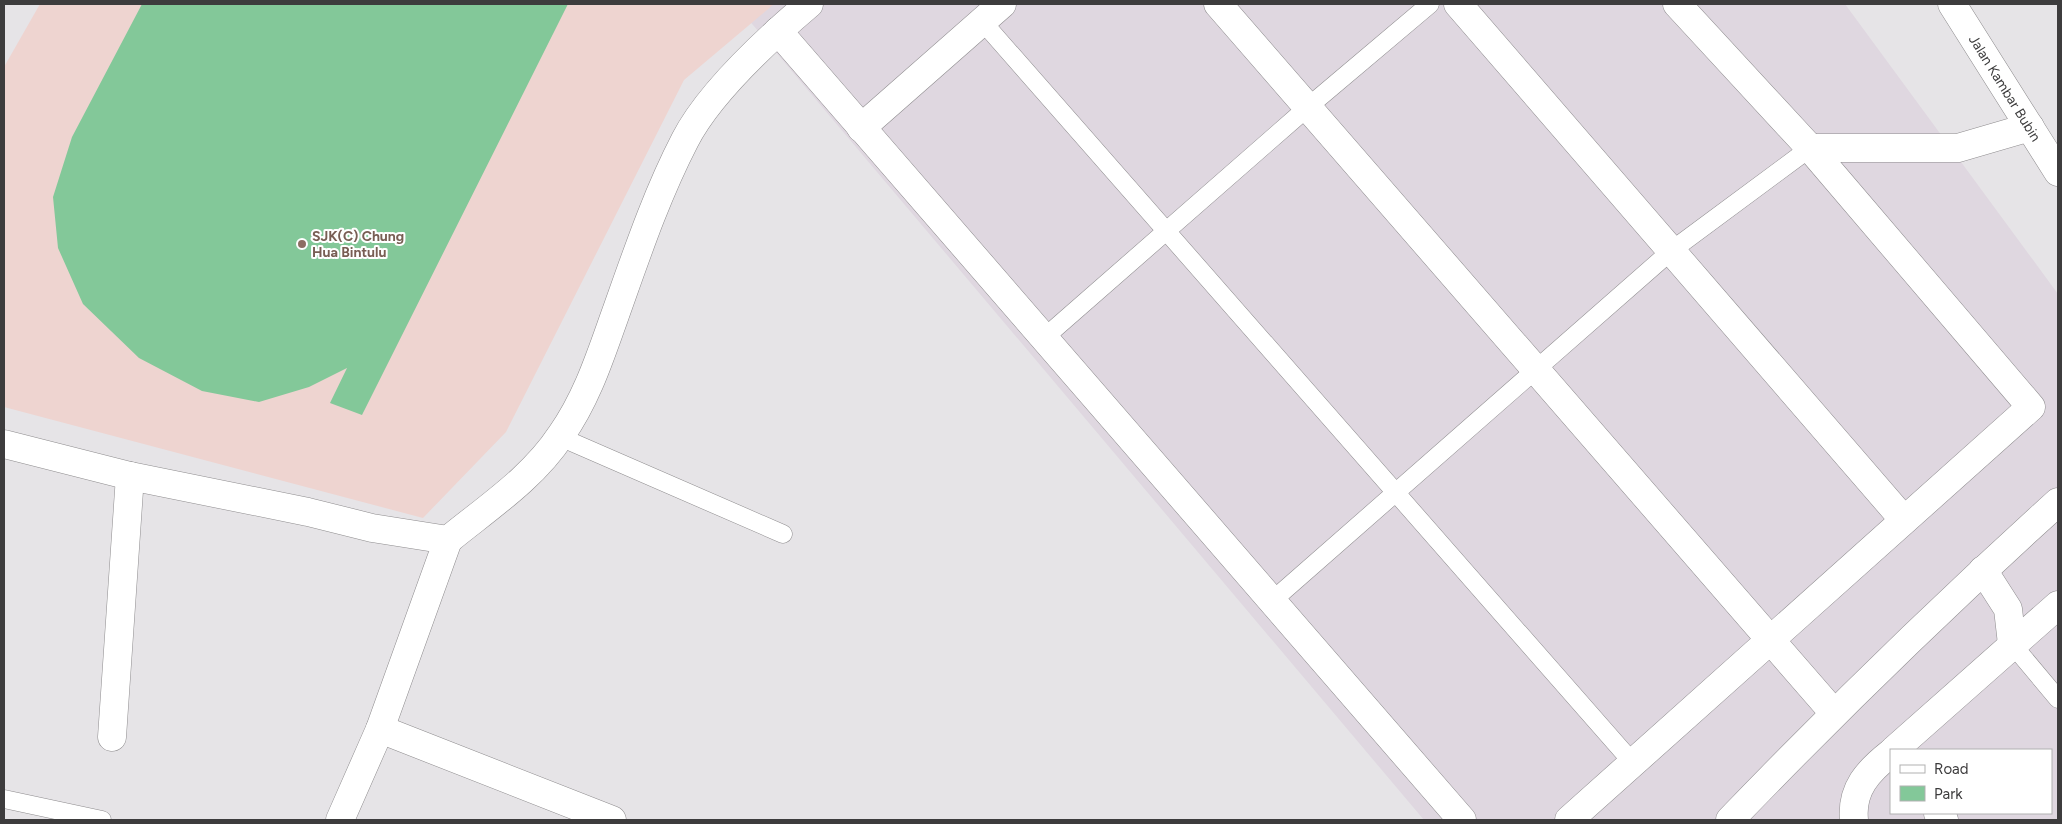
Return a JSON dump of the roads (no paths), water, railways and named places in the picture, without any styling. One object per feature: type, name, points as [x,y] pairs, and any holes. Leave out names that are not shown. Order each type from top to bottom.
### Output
[{"type":"street","points":[[340,820],[380,729],[448,540],[527,476],[560,437],[586,395],[652,214],[686,138],[719,92],[778,30],[809,4]]},
{"type":"street","points":[[1218,4],[1834,713]]},
{"type":"street","points":[[1458,4],[1904,520]]},
{"type":"street","points":[[1570,820],[2031,407],[1810,148],[1677,4]]},
{"type":"street","name":"Jalan Kambar Bubin","points":[[1952,4],[2058,172]]},
{"type":"street","points":[[861,128],[992,12]]},
{"type":"street","points":[[778,30],[1462,820]]},
{"type":"street","points":[[1810,148],[1958,148],[2030,127]]},
{"type":"street","points":[[4,444],[130,476],[308,512],[372,528],[448,540]]},
{"type":"street","points":[[112,737],[130,476]]},
{"type":"street","points":[[1730,820],[1834,713],[1983,570],[2058,502]]},
{"type":"street","points":[[1983,570],[2008,608],[2012,644]]},
{"type":"street","points":[[1896,749],[2058,604]]},
{"type":"street","points":[[380,729],[612,820]]},
{"type":"street","points":[[1854,820],[1853,810],[1862,779],[1890,755]]},
{"type":"lane","points":[[1044,338],[1308,107],[1430,4]]},
{"type":"lane","points":[[992,12],[1166,231],[1634,763]]},
{"type":"lane","points":[[1272,601],[1671,251],[1810,148]]},
{"type":"lane","points":[[560,437],[783,534]]},
{"type":"lane","points":[[2012,644],[2058,699]]},
{"type":"lane","points":[[4,799],[102,820]]},
{"type":"place","name":"SJK(C) Chung Hua Bintulu","points":[[302,244]]}]
